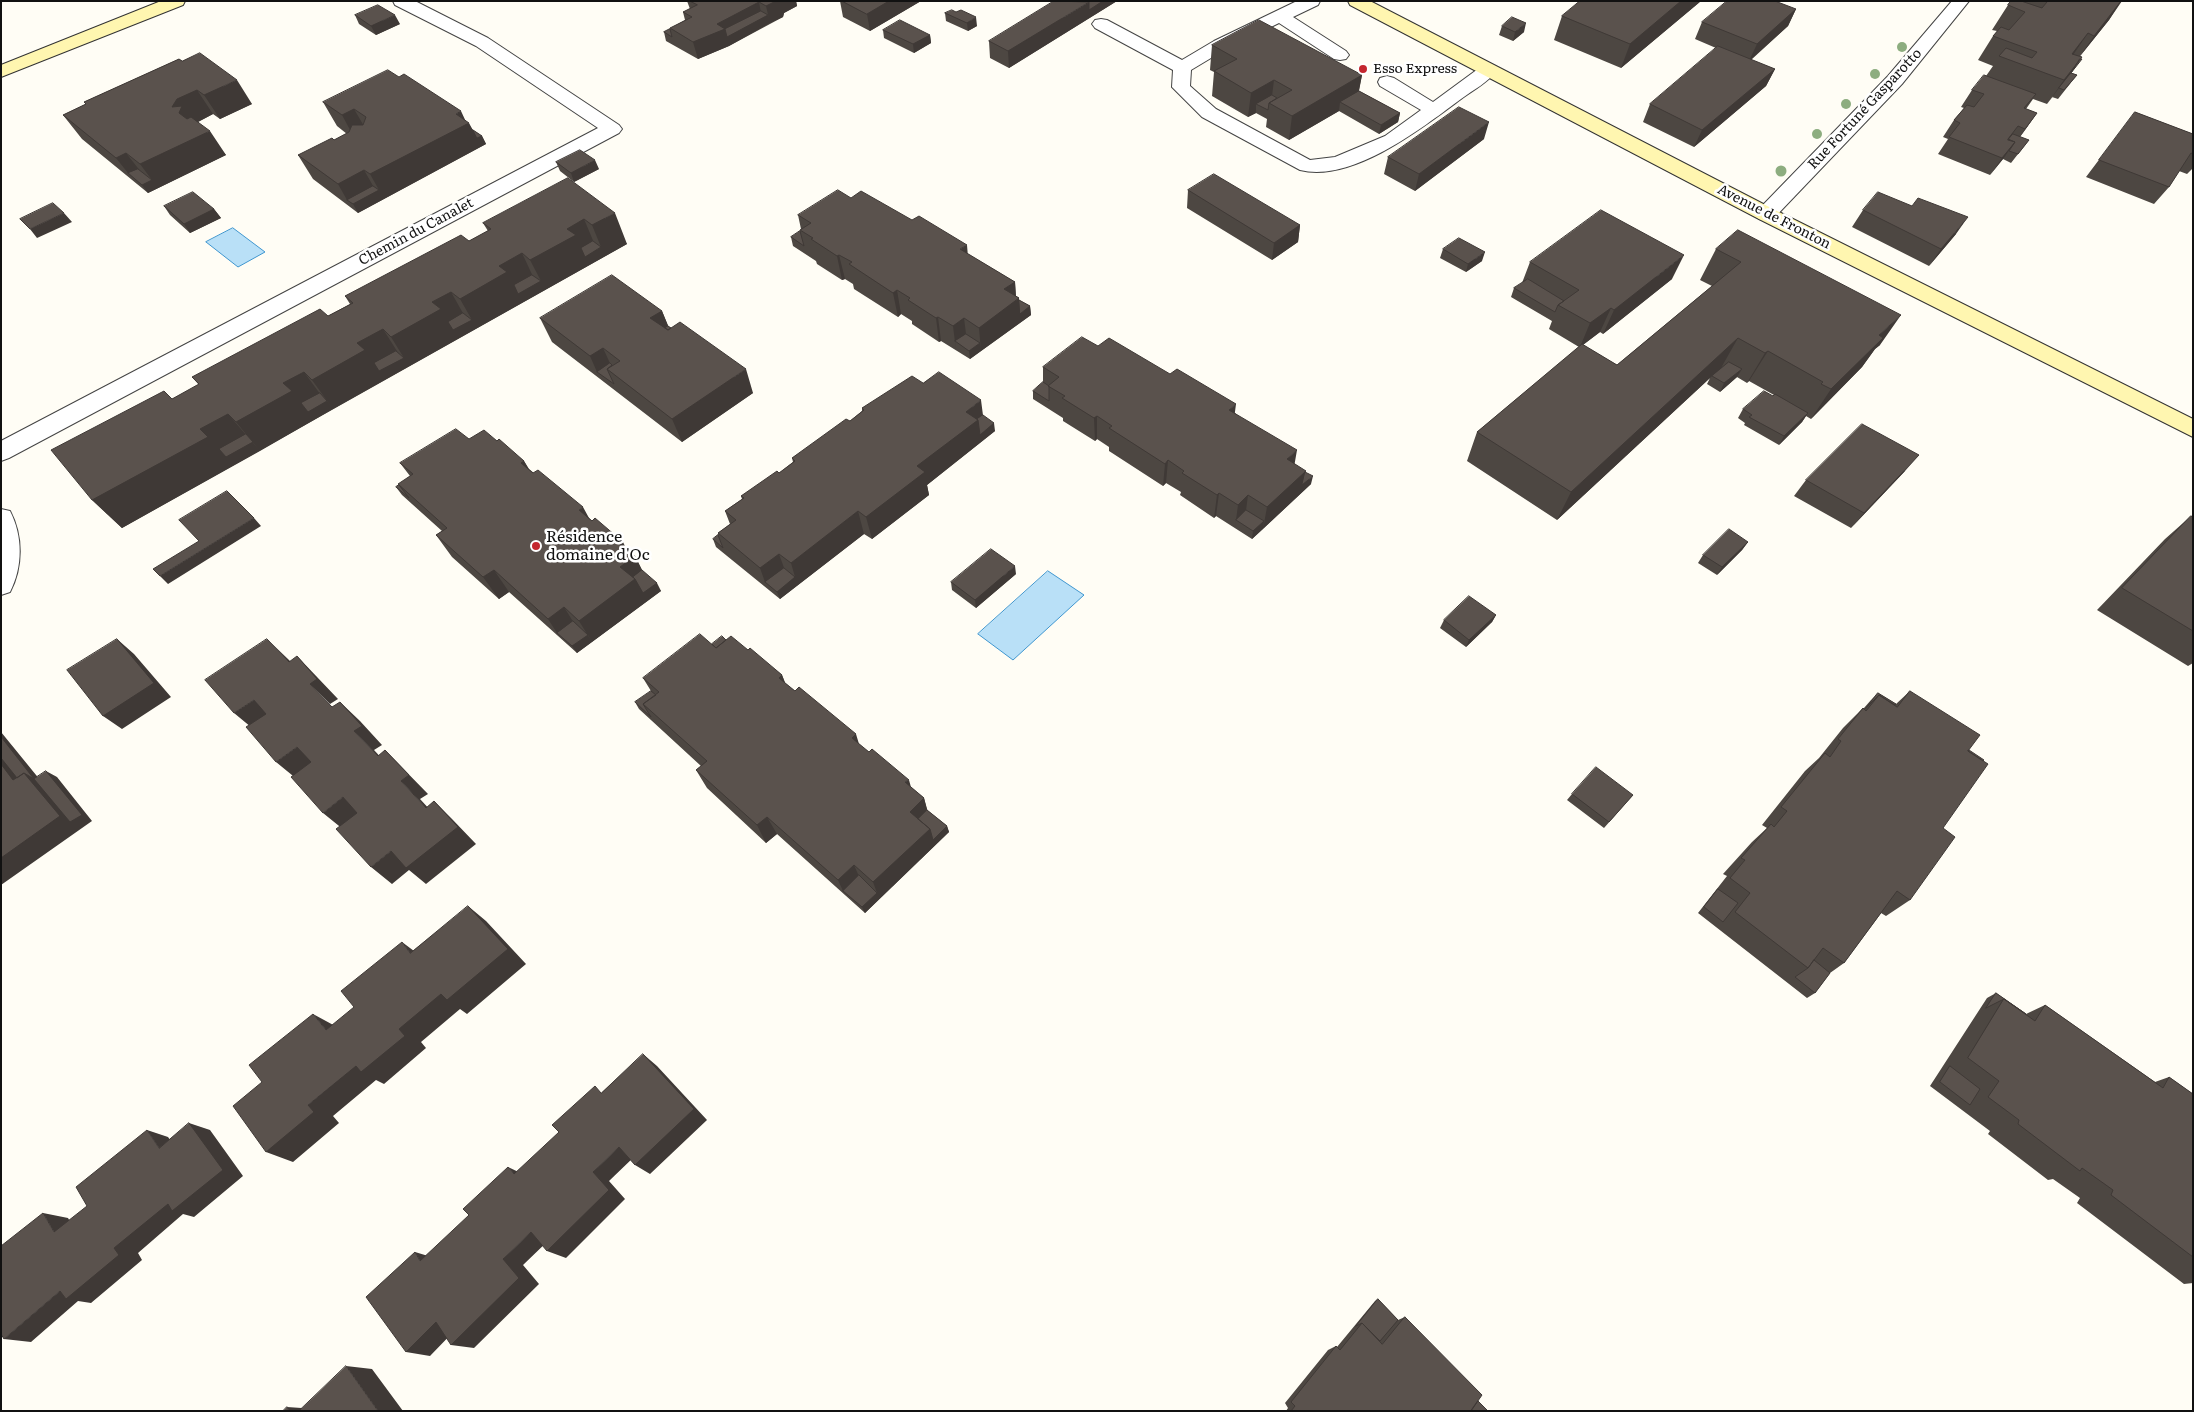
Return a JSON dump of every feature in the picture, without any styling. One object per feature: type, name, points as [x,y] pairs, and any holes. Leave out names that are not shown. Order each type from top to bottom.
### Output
[{"type":"main road","points":[[1,72],[177,1]]},
{"type":"main road","name":"Avenue de Fronton","points":[[1356,1],[1766,214],[2193,429]]},
{"type":"street","name":"Chemin du Canalet","points":[[1,452],[612,129],[482,42],[401,1]]},
{"type":"street","points":[[1182,68],[1220,45],[1312,1]]},
{"type":"street","name":"Rue Fortuné Gasparotto","points":[[1766,214],[1895,80],[1961,1]]},
{"type":"street","points":[[1280,16],[1340,55]]},
{"type":"street","points":[[1102,24],[1182,68]]},
{"type":"street","points":[[1182,68],[1181,87],[1209,113],[1308,166],[1339,163],[1383,144],[1434,110],[1488,70]]},
{"type":"street","points":[[1387,82],[1434,110]]},
{"type":"street","points":[[1,518],[9,553],[1,585]]},
{"type":"water","points":[[233,228],[265,252],[238,267],[206,242]]},
{"type":"water","points":[[1048,571],[1084,595],[1013,660],[978,634]]},
{"type":"building","points":[[690,1],[776,1],[766,6],[759,2],[717,24],[725,29],[693,42],[670,28],[692,17],[683,12],[697,5]]},
{"type":"building","points":[[842,1],[889,1],[867,14]]},
{"type":"building","points":[[1054,1],[1089,2],[1008,51],[989,41]]},
{"type":"building","points":[[1088,1],[1103,1],[1089,10]]},
{"type":"building","points":[[1580,1],[1681,1],[1630,44],[1562,16]]},
{"type":"building","points":[[1727,1],[1775,1],[1796,9],[1757,44],[1702,22]]},
{"type":"building","points":[[2011,1],[2021,1],[2042,8],[2047,2],[2043,1],[2121,1],[2094,36],[2088,33],[2072,54],[2082,57],[2064,80],[1999,56],[2006,48],[2032,58],[2037,52],[1993,36],[2001,27],[2009,30],[2025,12],[2008,5]]},
{"type":"building","points":[[378,5],[395,15],[371,26],[355,15]]},
{"type":"building","points":[[952,10],[956,12],[961,10],[976,17],[967,23],[945,13]]},
{"type":"building","points":[[761,11],[768,15],[727,37],[725,29]]},
{"type":"building","points":[[1512,17],[1526,23],[1515,32],[1502,26]]},
{"type":"building","points":[[900,20],[930,35],[913,44],[883,30]]},
{"type":"building","points":[[1259,20],[1362,75],[1292,116],[1269,103],[1292,90],[1274,80],[1251,93],[1214,71],[1237,59],[1212,45]]},
{"type":"building","points":[[670,29],[672,37],[664,32]]},
{"type":"building","points":[[1718,46],[1775,69],[1702,130],[1650,104]]},
{"type":"building","points":[[200,53],[237,80],[204,95],[197,90],[177,99],[172,107],[182,106],[179,113],[187,119],[191,117],[210,131],[140,164],[126,153],[116,158],[63,115],[86,104],[84,102],[179,59],[182,61]]},
{"type":"building","points":[[388,70],[399,77],[404,74],[461,111],[456,114],[469,123],[370,174],[364,170],[338,184],[298,155],[332,138],[334,140],[349,132],[352,125],[363,125],[366,117],[354,109],[342,115],[323,102]]},
{"type":"building","points":[[2071,73],[2077,75],[2064,90],[2059,88]]},
{"type":"building","points":[[1984,75],[2036,94],[2024,108],[2037,113],[2025,129],[2018,126],[2008,139],[2015,142],[2002,158],[1949,137],[1960,123],[1954,120],[1967,105],[1974,107],[1984,94],[1972,90]]},
{"type":"building","points":[[1359,91],[1400,113],[1381,125],[1340,102]]},
{"type":"building","points":[[1272,95],[1277,98],[1269,103],[1268,110],[1256,104]]},
{"type":"building","points":[[1459,107],[1489,122],[1419,174],[1388,157]]},
{"type":"building","points":[[2135,112],[2193,134],[2193,154],[2191,153],[2169,187],[2099,160]]},
{"type":"building","points":[[473,130],[482,136],[477,138]]},
{"type":"building","points":[[2013,134],[2029,140],[2018,154],[2009,151],[2015,142],[2008,140]]},
{"type":"building","points":[[580,150],[595,160],[571,173],[556,162]]},
{"type":"building","points":[[138,169],[152,180],[142,185],[128,173]]},
{"type":"building","points":[[1214,174],[1300,225],[1274,243],[1188,190]]},
{"type":"building","points":[[568,178],[615,213],[592,225],[584,219],[567,229],[576,235],[530,260],[522,253],[499,266],[507,272],[460,299],[451,292],[432,302],[441,309],[391,337],[383,329],[357,343],[365,350],[312,380],[304,372],[283,383],[292,391],[236,422],[228,414],[200,429],[208,437],[92,500],[51,450],[164,391],[172,399],[199,384],[192,377],[320,309],[328,316],[353,303],[345,296],[461,235],[469,241],[491,229],[483,223]]},
{"type":"building","points":[[373,186],[379,190],[353,204],[347,200]]},
{"type":"building","points":[[838,190],[851,198],[861,191],[912,220],[919,216],[967,245],[960,249],[1015,282],[1004,289],[1019,298],[979,328],[964,318],[953,326],[938,317],[936,318],[908,300],[910,298],[897,290],[893,293],[849,264],[852,262],[839,255],[837,256],[800,230],[811,223],[798,215]]},
{"type":"building","points":[[193,192],[214,209],[184,224],[164,206]]},
{"type":"building","points":[[1878,192],[1912,206],[1918,198],[1968,217],[1941,249],[1863,210]]},
{"type":"building","points":[[53,203],[64,213],[30,229],[20,219]]},
{"type":"building","points":[[1601,210],[1684,255],[1614,310],[1611,308],[1590,323],[1558,305],[1579,290],[1530,262]]},
{"type":"building","points":[[1738,230],[1901,315],[1879,335],[1883,338],[1831,389],[1821,384],[1823,382],[1768,351],[1765,353],[1738,338],[1571,492],[1477,432],[1582,344],[1617,365],[1741,262],[1716,249]]},
{"type":"building","points":[[800,231],[804,246],[791,237]]},
{"type":"building","points":[[1459,238],[1485,252],[1468,264],[1443,249]]},
{"type":"building","points":[[593,241],[601,247],[585,257],[581,248]]},
{"type":"building","points":[[532,275],[541,281],[518,294],[514,285]]},
{"type":"building","points":[[612,275],[662,311],[650,318],[668,330],[680,322],[746,369],[672,419],[607,369],[620,361],[603,348],[590,356],[540,318]]},
{"type":"building","points":[[1528,279],[1564,301],[1558,305],[1555,312],[1514,288]]},
{"type":"building","points":[[1019,300],[1030,306],[1020,314]]},
{"type":"building","points":[[463,313],[472,320],[453,330],[448,322]]},
{"type":"building","points":[[966,334],[980,343],[969,351],[955,341]]},
{"type":"building","points":[[1082,337],[1098,346],[1109,338],[1170,374],[1177,369],[1236,404],[1229,410],[1297,450],[1287,459],[1306,471],[1267,507],[1248,495],[1238,505],[1219,493],[1217,495],[1182,473],[1184,471],[1168,460],[1165,464],[1109,428],[1112,426],[1097,416],[1094,418],[1062,398],[1065,396],[1048,386],[1059,377],[1043,367]]},
{"type":"building","points":[[396,351],[404,358],[379,371],[374,363]]},
{"type":"building","points":[[1729,362],[1742,369],[1724,383],[1712,376]]},
{"type":"building","points":[[610,363],[612,365],[607,369],[614,384],[597,372]]},
{"type":"building","points":[[939,372],[981,400],[966,412],[978,420],[917,466],[925,472],[866,517],[858,511],[791,563],[779,554],[760,568],[718,533],[736,520],[725,511],[744,498],[741,496],[795,461],[792,458],[846,419],[850,421],[864,410],[862,408],[912,376],[923,383]]},
{"type":"building","points":[[1043,382],[1049,386],[1049,401],[1033,391]]},
{"type":"building","points":[[1764,391],[1773,396],[1775,394],[1808,413],[1784,436],[1749,417],[1752,415],[1743,409]]},
{"type":"building","points":[[320,393],[327,401],[308,412],[301,403]]},
{"type":"building","points":[[983,415],[994,423],[980,435],[977,419]]},
{"type":"building","points":[[1862,424],[1919,455],[1864,513],[1806,480]]},
{"type":"building","name":"Résidence domaine d'Oc","points":[[456,429],[469,439],[484,430],[497,441],[499,439],[524,461],[521,463],[533,473],[538,470],[583,507],[579,510],[592,521],[595,518],[623,542],[620,544],[635,556],[620,567],[635,579],[579,621],[564,607],[548,619],[494,570],[483,577],[436,535],[447,528],[398,484],[413,474],[400,463]]},
{"type":"building","points":[[246,434],[253,442],[226,457],[219,449]]},
{"type":"building","points":[[1305,472],[1313,476],[1302,485]]},
{"type":"building","points":[[399,485],[409,498],[396,487]]},
{"type":"building","points":[[227,491],[254,518],[160,576],[153,569],[199,541],[179,520]]},
{"type":"building","points":[[1246,510],[1264,521],[1253,531],[1236,520]]},
{"type":"building","points":[[2191,516],[2193,517],[2193,631],[2122,588]]},
{"type":"building","points":[[1729,529],[1748,542],[1722,567],[1703,555]]},
{"type":"building","points":[[718,535],[723,548],[713,539]]},
{"type":"building","points":[[991,549],[1015,566],[975,600],[951,582]]},
{"type":"building","points":[[784,568],[795,577],[777,592],[765,582]]},
{"type":"building","points":[[642,570],[657,583],[643,593],[633,577]]},
{"type":"building","points":[[1469,596],[1496,615],[1469,640],[1444,620]]},
{"type":"building","points":[[573,621],[588,635],[572,646],[557,633]]},
{"type":"building","points":[[700,634],[716,648],[731,636],[748,650],[750,648],[782,675],[779,678],[795,691],[799,687],[856,734],[852,738],[869,752],[872,749],[909,780],[905,782],[924,798],[910,812],[930,829],[873,882],[854,865],[838,880],[767,817],[757,825],[696,770],[707,761],[643,704],[659,692],[643,678]]},
{"type":"building","points":[[722,636],[726,640],[716,648],[712,644]]},
{"type":"building","points":[[117,639],[154,683],[103,716],[67,670]]},
{"type":"building","points":[[267,639],[289,662],[297,656],[317,679],[310,684],[332,707],[340,702],[362,726],[354,731],[378,756],[385,750],[409,775],[401,781],[426,808],[434,801],[458,827],[406,868],[391,851],[371,867],[336,829],[357,813],[343,797],[323,813],[291,777],[311,762],[297,747],[276,762],[246,727],[266,714],[254,700],[234,713],[205,680]]},
{"type":"building","points":[[651,691],[656,695],[643,704],[651,717],[635,702]]},
{"type":"building","points":[[1910,691],[1980,735],[1968,751],[1988,764],[1943,828],[1955,837],[1910,900],[1897,891],[1844,963],[1823,948],[1808,968],[1735,912],[1750,893],[1730,878],[1745,860],[1741,858],[1771,824],[1774,827],[1787,811],[1781,807],[1825,753],[1830,757],[1841,741],[1838,739],[1863,708],[1866,711],[1879,695],[1897,707]]},
{"type":"building","points":[[1878,693],[1896,704],[1879,695],[1866,708]]},
{"type":"building","points":[[1,738],[34,779],[24,773],[17,778],[1,758]]},
{"type":"building","points":[[1969,750],[1984,760],[1968,751]]},
{"type":"building","points":[[1,764],[13,780],[24,773],[60,816],[1,858]]},
{"type":"building","points":[[1596,767],[1633,795],[1609,822],[1572,794]]},
{"type":"building","points":[[46,771],[82,815],[70,822],[34,779]]},
{"type":"building","points":[[927,810],[947,826],[933,840],[930,829],[918,819]]},
{"type":"building","points":[[859,875],[877,893],[862,907],[843,891]]},
{"type":"building","points":[[1718,889],[1738,903],[1723,922],[1704,907]]},
{"type":"building","points":[[468,906],[508,949],[447,1000],[441,994],[399,1029],[405,1036],[361,1072],[356,1066],[308,1105],[314,1112],[266,1152],[233,1106],[262,1082],[249,1065],[313,1014],[326,1030],[354,1007],[341,991],[402,942],[410,953]]},
{"type":"building","points":[[1814,960],[1830,973],[1815,993],[1795,977],[1808,968]]},
{"type":"building","points":[[1996,993],[2026,1014],[2004,999],[1986,1008]]},
{"type":"building","points":[[2004,999],[2035,1021],[2045,1005],[2163,1088],[2169,1077],[2193,1094],[2193,1257],[2111,1195],[2113,1190],[2082,1168],[2080,1171],[2018,1124],[2019,1120],[1988,1097],[1999,1081],[1968,1058]]},
{"type":"building","points":[[643,1054],[694,1109],[635,1165],[619,1147],[593,1172],[609,1190],[547,1251],[531,1232],[503,1259],[519,1278],[451,1345],[436,1322],[406,1352],[366,1297],[415,1252],[420,1261],[469,1215],[463,1209],[508,1167],[514,1174],[559,1132],[552,1125],[595,1086],[601,1093]]},
{"type":"building","points":[[1950,1066],[1980,1089],[1970,1105],[1940,1082]]},
{"type":"building","points":[[189,1123],[223,1170],[172,1211],[168,1204],[114,1248],[119,1255],[66,1299],[60,1291],[4,1339],[1,1334],[1,1246],[43,1213],[54,1232],[87,1206],[76,1187],[147,1130],[159,1148]]},
{"type":"building","points":[[1378,1299],[1398,1320],[1380,1341],[1362,1323],[1356,1326]]},
{"type":"building","points":[[1405,1317],[1482,1395],[1471,1411],[1291,1411],[1295,1406],[1291,1402],[1336,1346],[1340,1350],[1362,1323],[1382,1344]]},
{"type":"building","points":[[346,1366],[378,1411],[299,1411]]},
{"type":"building","points":[[1478,1401],[1488,1411],[1471,1411]]},
{"type":"place","name":"Esso Express","points":[[1363,69]]},
{"type":"place","name":"Résidence domaine d'Oc","points":[[536,546]]}]
